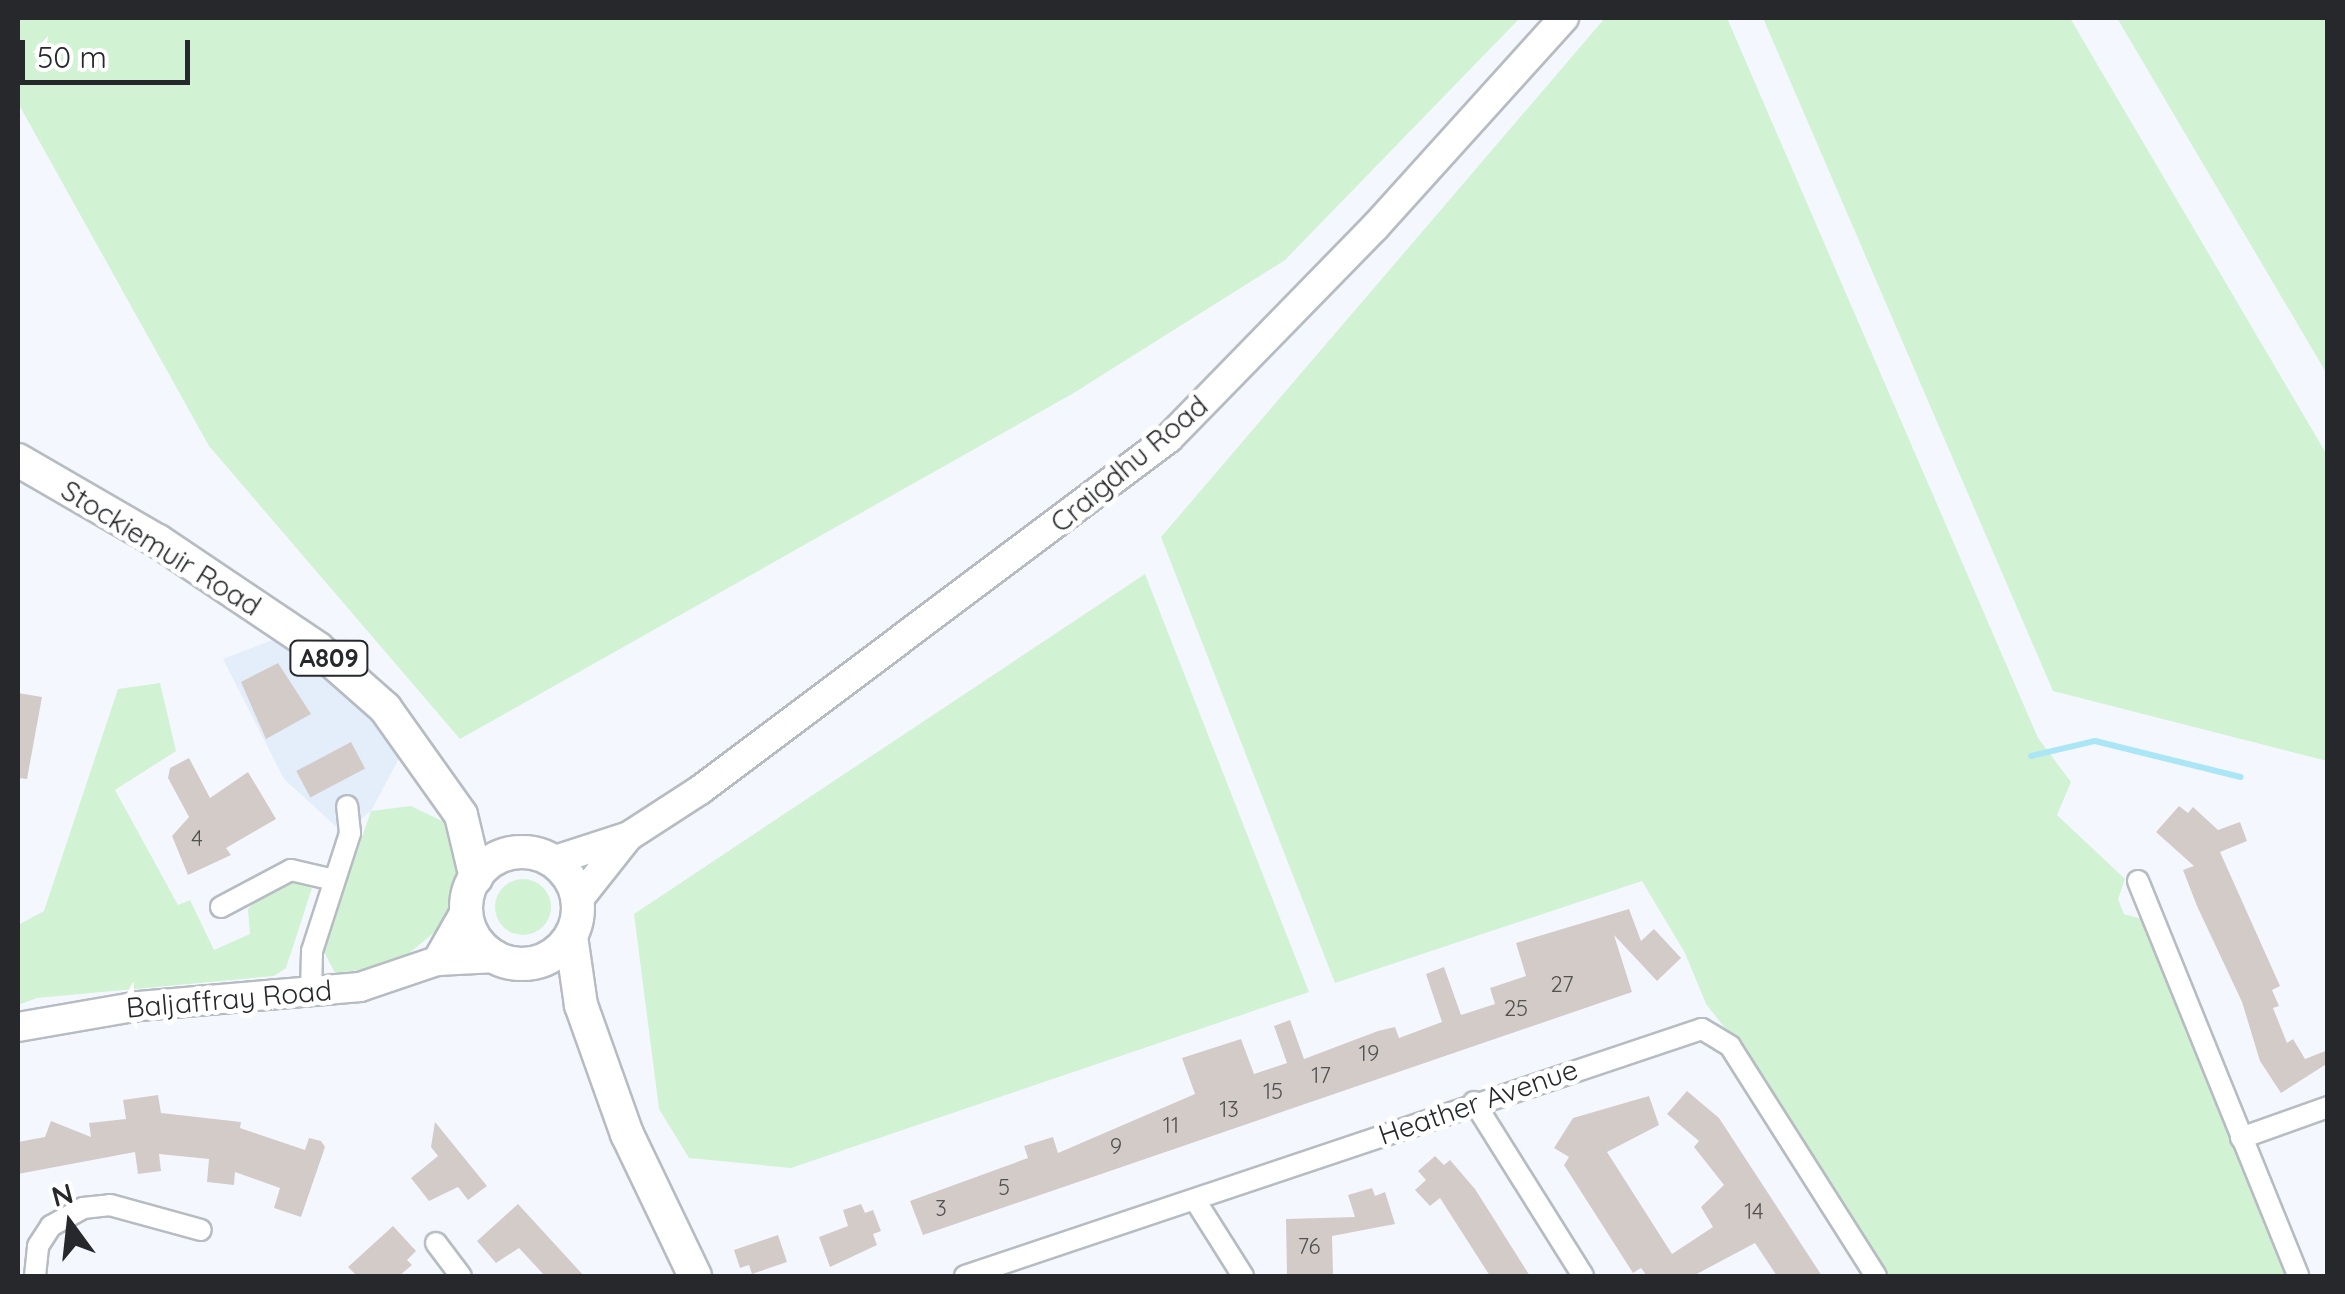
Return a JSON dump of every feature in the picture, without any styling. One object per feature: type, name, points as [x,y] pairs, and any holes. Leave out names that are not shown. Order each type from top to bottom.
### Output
[{"type":"main road","name":"Craigdhu Road","points":[[552,861],[628,836],[778,732],[1169,438],[1376,227],[1564,18]]},
{"type":"main road","name":"Stockiemuir Road","points":[[18,460],[158,541],[316,648],[386,708],[461,815],[514,853]]},
{"type":"main road","name":"Stockiemuir Road","points":[[461,815],[476,878]]},
{"type":"main road","name":"Craigdhu Road","points":[[578,900],[628,836]]},
{"type":"main road","points":[[437,961],[466,910],[476,878],[514,853],[552,861],[578,900],[571,936],[581,1004],[627,1134],[696,1276]]},
{"type":"main road","points":[[466,910],[475,938],[581,1004]]},
{"type":"main road","points":[[511,961],[544,960],[571,936]]},
{"type":"main road","name":"Baljaffray Road","points":[[18,1027],[139,1006],[387,982],[437,961],[511,961]]},
{"type":"street","points":[[311,992],[312,950],[350,833],[347,806]]},
{"type":"street","points":[[221,906],[291,870],[334,880]]},
{"type":"street","points":[[2138,881],[2298,1276]]},
{"type":"street","name":"Heather Avenue","points":[[965,1276],[1686,1032],[1717,1033],[1876,1276]]},
{"type":"street","points":[[1474,1102],[1584,1276]]},
{"type":"street","points":[[2241,1138],[2328,1106]]},
{"type":"street","points":[[1195,1200],[1244,1276]]},
{"type":"street","points":[[36,1276],[38,1246],[51,1226],[84,1208],[110,1205],[201,1230]]},
{"type":"street","points":[[436,1243],[462,1276]]},
{"type":"shaded area","points":[[275,639],[346,686],[403,751],[371,811],[343,833],[284,779],[223,659]]},
{"type":"green space","points":[[18,18],[1520,18],[1285,260],[1072,394],[460,739],[209,446],[18,103]]},
{"type":"green space","points":[[1605,18],[1727,18],[2038,738],[2071,782],[2057,815],[2125,879],[2118,899],[2124,914],[2142,919],[2287,1276],[1887,1276],[1751,1061],[1706,1004],[1685,953],[1642,881],[1335,983],[1161,537]]},
{"type":"green space","points":[[1763,18],[2070,18],[2327,455],[2327,761],[2053,691]]},
{"type":"green space","points":[[2117,18],[2327,18],[2327,374]]},
{"type":"green space","points":[[1145,574],[1309,992],[791,1168],[689,1158],[659,1109],[634,914]]},
{"type":"green space","points":[[160,683],[176,751],[115,790],[178,905],[190,900],[214,950],[250,934],[248,909],[258,899],[294,881],[312,888],[286,968],[274,976],[37,998],[18,1005],[18,925],[44,911],[118,689]]},
{"type":"green space","points":[[411,806],[444,822],[461,879],[457,899],[442,926],[407,955],[377,968],[335,973],[323,950],[371,811]]},
{"type":"green space","points":[[523,879],[543,887],[551,907],[543,927],[523,935],[503,927],[495,907],[503,887]]},
{"type":"building","points":[[278,663],[311,714],[266,739],[241,682]]},
{"type":"building","points":[[18,693],[42,697],[27,779],[18,778]]},
{"type":"building","points":[[351,742],[365,768],[310,798],[296,771]]},
{"type":"building","points":[[189,758],[210,798],[248,772],[276,819],[226,848],[231,855],[188,875],[172,836],[189,817],[168,778],[170,768]]},
{"type":"building","points":[[2179,806],[2188,813],[2193,807],[2218,830],[2240,822],[2247,841],[2220,852],[2280,986],[2272,990],[2279,1006],[2273,1008],[2287,1043],[2293,1039],[2305,1059],[2328,1050],[2328,1063],[2281,1093],[2260,1061],[2242,1002],[2183,870],[2194,866],[2156,832]]},
{"type":"building","points":[[1629,909],[1641,941],[1654,929],[1681,958],[1657,981],[1614,935],[1632,992],[923,1235],[910,1201],[1028,1158],[1024,1146],[1053,1137],[1058,1153],[1195,1094],[1182,1058],[1241,1039],[1254,1074],[1287,1063],[1274,1026],[1290,1020],[1304,1059],[1395,1027],[1399,1038],[1442,1022],[1426,974],[1444,967],[1461,1015],[1495,1004],[1490,988],[1526,976],[1516,943]]},
{"type":"building","points":[[1687,1091],[1719,1118],[1822,1276],[1777,1276],[1755,1243],[1693,1276],[1647,1276],[1641,1268],[1633,1273],[1564,1165],[1569,1157],[1554,1148],[1573,1118],[1649,1096],[1659,1125],[1607,1152],[1672,1254],[1713,1227],[1701,1207],[1724,1185],[1694,1147],[1699,1141],[1667,1114]]},
{"type":"building","points":[[158,1095],[161,1113],[241,1122],[240,1128],[305,1150],[309,1138],[321,1141],[325,1147],[301,1217],[274,1208],[280,1188],[235,1172],[234,1185],[207,1182],[209,1159],[159,1154],[161,1171],[138,1174],[135,1152],[18,1174],[18,1142],[45,1137],[51,1121],[91,1137],[89,1123],[126,1119],[123,1100]]},
{"type":"building","points":[[435,1122],[487,1186],[468,1200],[458,1187],[429,1201],[411,1178],[438,1156],[431,1147]]},
{"type":"building","points":[[1435,1156],[1444,1165],[1450,1160],[1475,1189],[1530,1276],[1490,1276],[1440,1198],[1430,1206],[1415,1190],[1426,1180],[1418,1171]]},
{"type":"building","points":[[1372,1188],[1375,1196],[1385,1192],[1395,1224],[1332,1236],[1333,1274],[1287,1275],[1286,1219],[1355,1217],[1348,1195]]},
{"type":"building","points":[[518,1204],[584,1276],[545,1276],[519,1248],[496,1263],[477,1241]]},
{"type":"building","points":[[861,1204],[865,1213],[873,1210],[881,1231],[873,1234],[877,1245],[830,1267],[819,1237],[848,1226],[843,1210]]},
{"type":"building","points":[[393,1226],[416,1251],[407,1260],[412,1265],[399,1276],[357,1276],[348,1267]]},
{"type":"building","points":[[778,1235],[787,1262],[752,1274],[749,1265],[740,1268],[734,1250]]},
{"type":"waterway","points":[[2031,756],[2095,741],[2241,777]]}]
